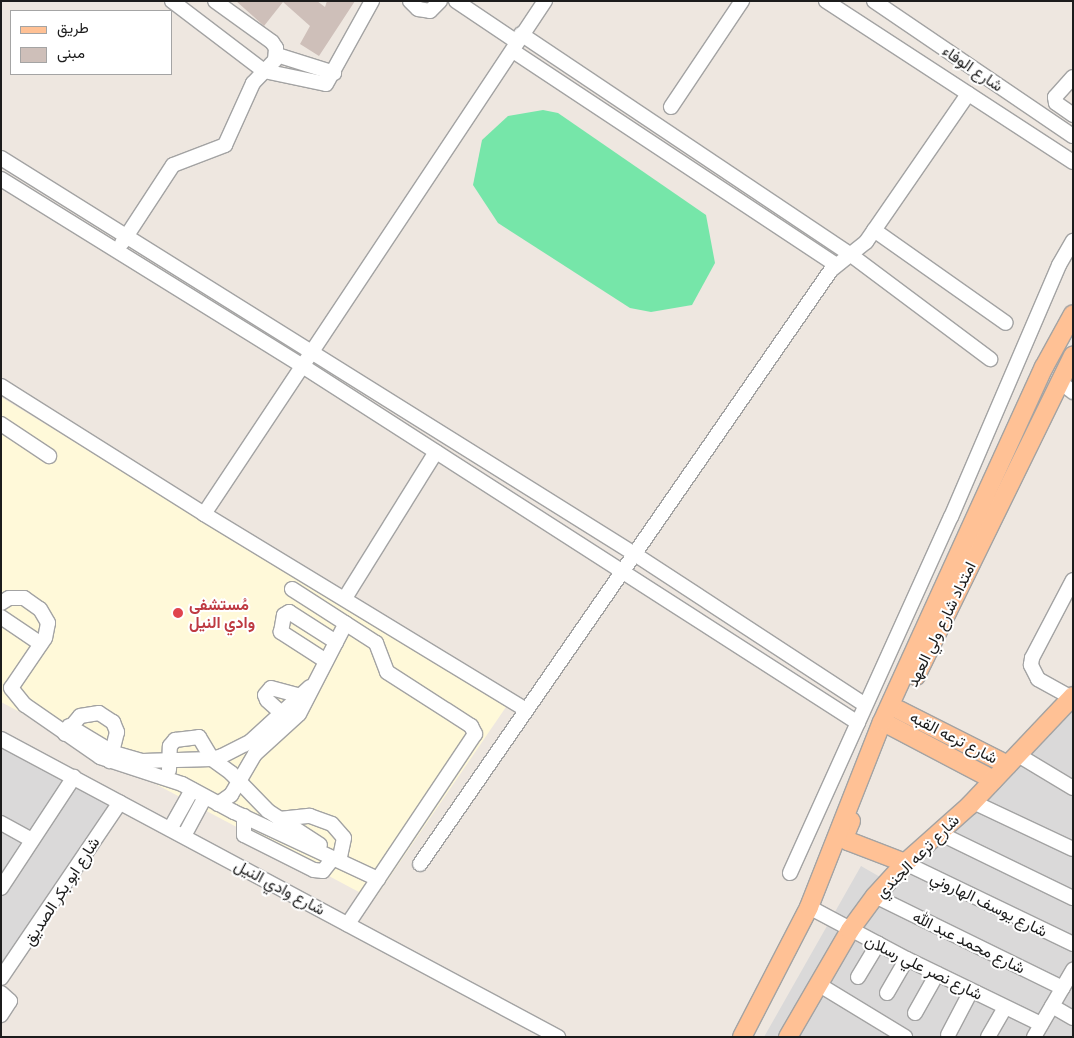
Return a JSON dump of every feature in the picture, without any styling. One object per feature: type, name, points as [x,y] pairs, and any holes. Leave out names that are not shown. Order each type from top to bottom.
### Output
[{"type":"main road","name":"امتداد شارع ولي العهد","points":[[886,724],[1044,367],[1073,314]]},
{"type":"main road","name":"امتداد شارع ولي العهد","points":[[886,724],[899,710],[1066,386],[1073,354]]},
{"type":"main road","name":"شارع ترعه الجندي","points":[[788,1037],[850,930],[875,896],[906,863],[973,802],[1071,701]]},
{"type":"main road","name":"شارع ترعه القبه","points":[[899,710],[1013,760]]},
{"type":"main road","name":"شارع ترعه القبه","points":[[886,724],[994,780]]},
{"type":"main road","points":[[742,1037],[809,907],[886,724]]},
{"type":"main road","points":[[840,837],[906,863]]},
{"type":"street","points":[[172,1],[264,71],[326,84],[334,73],[372,1]]},
{"type":"street","points":[[215,1],[272,42],[276,55]]},
{"type":"street","points":[[410,1],[418,8],[430,11],[440,1]]},
{"type":"street","points":[[456,1],[517,42],[598,107],[836,264]]},
{"type":"street","points":[[204,514],[301,365],[545,1]]},
{"type":"street","points":[[671,107],[742,1]]},
{"type":"street","points":[[826,1],[1073,162]]},
{"type":"street","name":"شارع الوفاء","points":[[874,1],[1073,136]]},
{"type":"street","points":[[517,42],[609,93],[851,255],[990,359]]},
{"type":"street","points":[[118,250],[173,165],[225,145],[247,93],[276,55]]},
{"type":"street","points":[[276,55],[334,73]]},
{"type":"street","points":[[1073,77],[1056,94],[1055,100],[1073,115]]},
{"type":"street","points":[[598,107],[609,93]]},
{"type":"street","points":[[420,864],[633,553],[836,264],[851,255],[874,230],[968,94]]},
{"type":"street","points":[[653,144],[662,130]]},
{"type":"street","points":[[1,158],[633,553],[864,704]]},
{"type":"street","points":[[1,179],[301,365],[622,569],[858,723]]},
{"type":"street","points":[[874,230],[1006,323]]},
{"type":"street","points":[[790,873],[858,723],[864,704],[951,516],[1059,265],[1073,241]]},
{"type":"street","points":[[1,386],[204,514],[526,710]]},
{"type":"street","points":[[1,424],[50,456]]},
{"type":"street","points":[[344,598],[436,452]]},
{"type":"street","points":[[1071,701],[1038,679],[1031,666],[1032,658],[1073,580]]},
{"type":"street","points":[[292,589],[379,646],[387,672],[470,726],[475,734],[348,924]]},
{"type":"street","points":[[1,603],[9,598],[24,598],[40,609],[48,624],[41,644],[6,685],[67,730],[112,757],[168,778],[218,804],[378,879]]},
{"type":"street","points":[[326,661],[281,632],[284,615],[289,612],[336,642]]},
{"type":"street","points":[[1,617],[41,644]]},
{"type":"street","points":[[218,804],[231,795],[255,754],[287,718],[308,700],[346,624]]},
{"type":"street","points":[[112,757],[169,762],[212,759],[251,741],[287,718],[300,696],[315,684]]},
{"type":"street","points":[[287,718],[267,700],[268,690],[274,689],[300,696]]},
{"type":"street","points":[[67,730],[84,714],[99,713],[116,726],[112,757]]},
{"type":"street","points":[[168,778],[172,743],[192,736],[200,737],[212,759],[239,780],[262,806],[341,860]]},
{"type":"street","name":"شارع وادي النيل","points":[[1,739],[558,1037]]},
{"type":"street","name":"شارع ترعه القبه","points":[[1013,760],[1073,788]]},
{"type":"street","points":[[1,888],[74,777]]},
{"type":"street","points":[[170,829],[192,790]]},
{"type":"street","points":[[184,836],[205,797]]},
{"type":"street","name":"شارع ابو بكر الصديق","points":[[1,978],[120,802]]},
{"type":"street","points":[[973,802],[1073,849]]},
{"type":"street","points":[[248,818],[262,806]]},
{"type":"street","points":[[279,818],[310,816],[332,824],[344,838],[341,860]]},
{"type":"street","points":[[1,823],[32,840]]},
{"type":"street","points":[[939,833],[1073,898]]},
{"type":"street","name":"شارع يوسف الهاروني","points":[[906,863],[1073,944]]},
{"type":"street","name":"شارع محمد عبد الله","points":[[875,896],[1063,988]]},
{"type":"street","name":"شارع نصر علي رسلان","points":[[809,907],[907,959],[1042,1024]]},
{"type":"street","points":[[858,976],[878,944]]},
{"type":"street","points":[[887,993],[907,959]]},
{"type":"street","points":[[1034,1037],[1073,970]]},
{"type":"street","points":[[915,1013],[937,974]]},
{"type":"street","points":[[818,984],[905,1037]]},
{"type":"street","points":[[948,1035],[972,991]]},
{"type":"street","points":[[1,993],[10,1001],[1,1015]]},
{"type":"street","points":[[1052,1006],[1073,1018]]},
{"type":"street","points":[[988,1037],[1005,1007]]},
{"type":"shaded area","name":"مُستشفى وادي النيل","points":[[1,397],[506,707],[374,900],[1,702]]},
{"type":"shaded area","points":[[1073,708],[1073,1037],[764,1037],[861,866],[894,885]]},
{"type":"shaded area","points":[[1,739],[117,803],[6,983],[1,980]]},
{"type":"green space","points":[[543,110],[558,113],[706,215],[715,263],[692,305],[651,312],[630,308],[498,223],[473,185],[482,140],[508,116]]},
{"type":"building","points":[[236,1],[317,1],[325,7],[327,1],[355,1],[319,56],[300,44],[310,26],[283,2],[264,26]]},
{"type":"place","name":"مُستشفى وادي النيل","points":[[178,613]]}]
